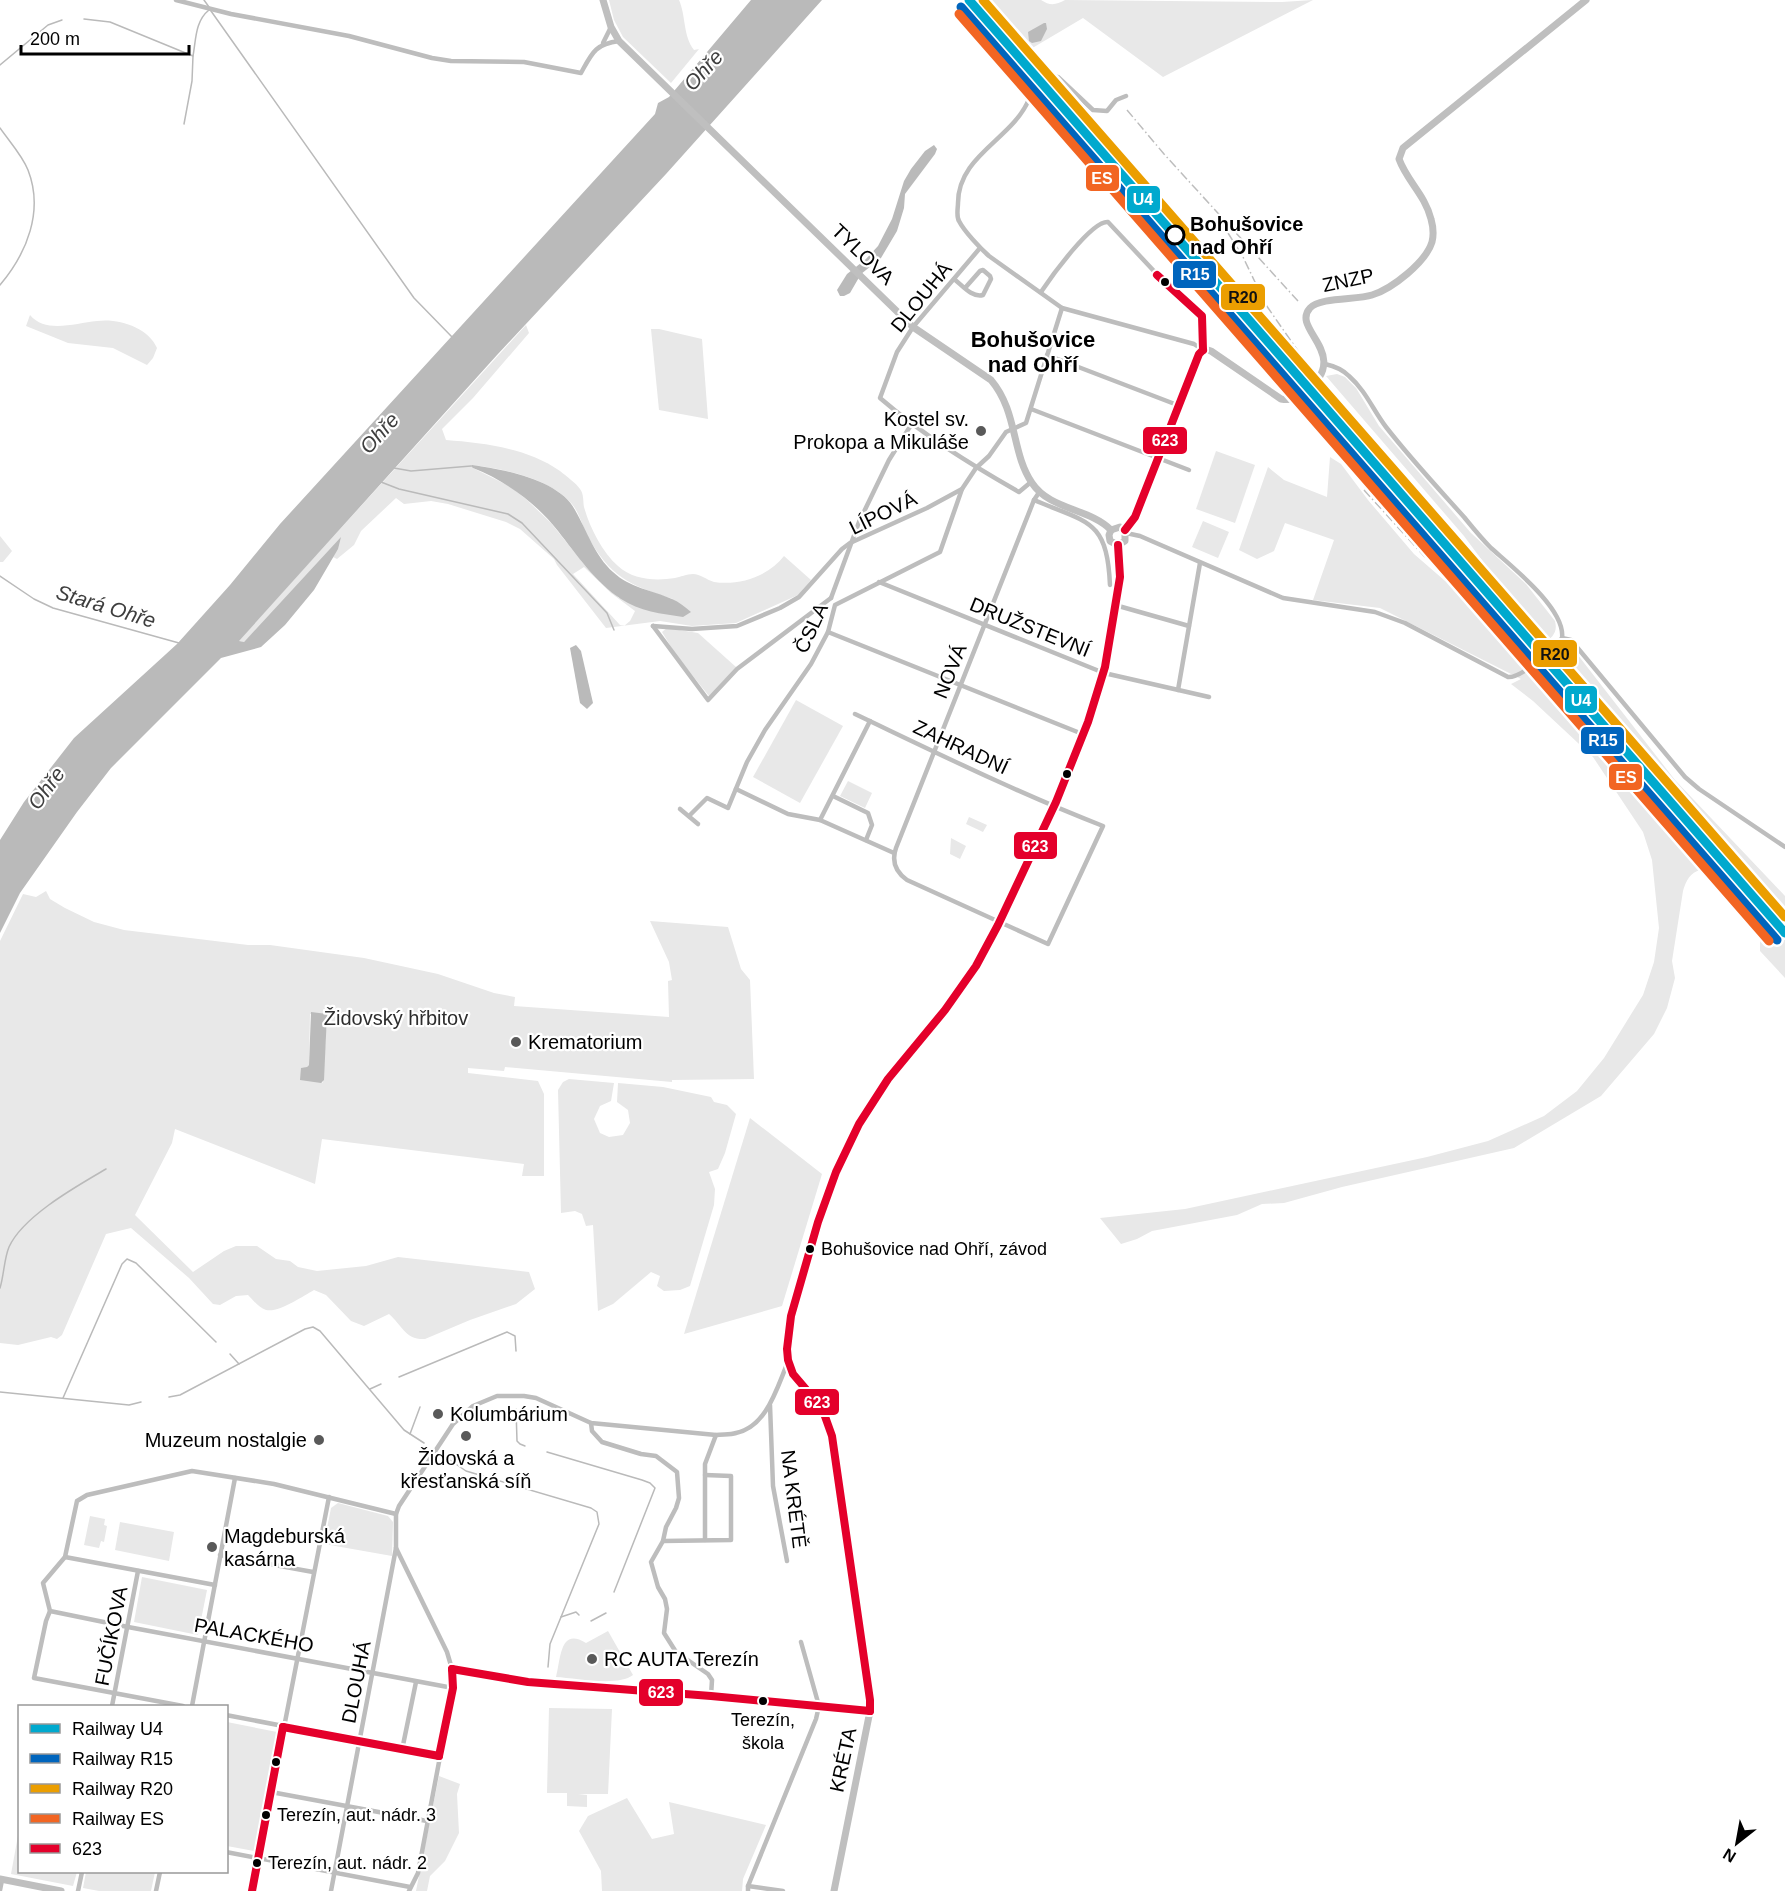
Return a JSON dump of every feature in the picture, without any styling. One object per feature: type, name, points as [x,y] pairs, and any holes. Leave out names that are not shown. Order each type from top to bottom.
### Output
[{"type":"street","points":[[176,0],[210,9],[349,36],[432,58],[451,61],[524,62],[581,73],[589,57],[603,43],[611,27]]},
{"type":"street","name":"TYLOVA","points":[[603,0],[611,27],[619,41],[913,327],[991,380],[1004,398],[1014,428]]},
{"type":"street","name":"ZNZP","points":[[1325,364],[1324,354],[1307,322],[1310,309],[1322,302],[1367,296],[1387,289],[1419,261],[1431,243],[1433,225],[1427,206],[1402,167],[1399,155],[1407,143],[1586,0]]},
{"type":"street","points":[[603,43],[619,41]]},
{"type":"street","points":[[1126,96],[1116,100],[1107,111],[1093,111],[1058,77],[1040,67],[1030,76],[1031,91],[1028,101],[1016,118],[969,168],[960,184],[958,220],[980,248],[1062,308],[1197,345],[1203,350],[1211,351],[1277,397],[1285,400],[1298,398],[1308,390],[1321,375],[1325,364],[1340,369],[1368,397],[1384,425],[1464,518],[1489,545],[1527,579],[1561,625],[1562,638]]},
{"type":"street","points":[[1041,292],[1065,259],[1097,225],[1104,221],[1113,225],[1167,285],[1201,313],[1204,321],[1201,343],[1203,350]]},
{"type":"street","name":"DLOUHÁ","points":[[911,425],[880,398],[897,352],[913,327],[980,248]]},
{"type":"street","points":[[954,279],[965,288],[974,295],[983,295],[991,279],[990,276],[983,270],[980,271],[965,288]]},
{"type":"street","points":[[1062,308],[1030,409],[1190,470]]},
{"type":"street","points":[[1111,530],[1109,538],[1112,543],[1118,544],[1125,541],[1125,532],[1135,517],[1199,354],[1203,350]]},
{"type":"street","points":[[1047,355],[1180,406]]},
{"type":"street","name":"LÍPOVÁ","points":[[831,598],[850,543],[927,508],[962,489],[1006,432],[1026,423],[1030,409]]},
{"type":"street","points":[[835,605],[831,598],[737,669],[708,700],[653,626],[692,629],[737,626],[780,608],[799,597],[850,543],[889,460],[911,425],[976,468],[1019,492],[1031,482]]},
{"type":"street","points":[[1014,428],[1024,468],[1031,482],[1055,502],[1096,518],[1111,530]]},
{"type":"street","name":"ČSLA","points":[[689,816],[703,799],[707,798],[728,808],[765,730],[811,664],[828,632],[835,605],[940,552],[962,489]]},
{"type":"street","points":[[1040,491],[1034,500],[1087,523],[1095,530],[1102,540],[1108,557],[1110,585]]},
{"type":"street","name":"NOVÁ","points":[[894,853],[1034,500]]},
{"type":"street","points":[[1111,530],[1120,527],[1125,532],[1140,536],[1283,598],[1385,615],[1405,623],[1498,673],[1511,677],[1516,677],[1525,671],[1562,638]]},
{"type":"street","points":[[173,1705],[34,1678],[50,1611],[43,1583],[65,1557],[77,1501],[87,1495],[192,1471],[274,1484],[396,1514],[449,1430],[472,1406],[497,1396],[536,1398],[591,1423],[716,1435],[737,1433],[750,1428],[770,1405],[788,1362],[790,1321],[817,1225],[854,1133],[882,1088],[958,994],[994,934],[1085,735],[1104,673],[1120,563],[1118,544]]},
{"type":"street","points":[[1178,690],[1200,563]]},
{"type":"street","name":"DRUŽSTEVNÍ","points":[[879,582],[1104,673],[1209,697]]},
{"type":"street","points":[[1115,605],[1189,626]]},
{"type":"street","points":[[828,632],[1085,735]]},
{"type":"street","points":[[1562,638],[1571,640],[1686,777],[1699,789],[1785,847]]},
{"type":"street","name":"ZAHRADNÍ","points":[[855,714],[1053,807],[1103,826],[1048,944],[999,922]]},
{"type":"street","points":[[820,820],[870,721]]},
{"type":"street","points":[[736,789],[788,814],[820,820],[894,853],[898,873],[907,880],[999,922]]},
{"type":"street","points":[[833,796],[871,816],[872,825],[866,840]]},
{"type":"street","points":[[680,809],[698,824]]},
{"type":"street","name":"KRÉTA","points":[[788,1362],[800,1383],[822,1409],[832,1436],[870,1700],[870,1711],[834,1891]]},
{"type":"street","name":"NA KRÉTĚ","points":[[770,1405],[773,1486],[787,1561]]},
{"type":"street","points":[[591,1423],[592,1431],[602,1442],[641,1454],[656,1456],[677,1472],[679,1498],[666,1527],[663,1541],[651,1562],[667,1609],[664,1634],[676,1652],[708,1674],[712,1680],[711,1696]]},
{"type":"street","points":[[705,1540],[705,1464],[716,1435]]},
{"type":"street","points":[[663,1541],[731,1540],[731,1476],[705,1475]]},
{"type":"street","points":[[192,1705],[235,1478]]},
{"type":"street","points":[[252,1891],[329,1497]]},
{"type":"street","name":"DLOUHÁ","points":[[331,1891],[396,1548],[396,1514]]},
{"type":"street","points":[[228,1852],[335,1872],[409,1889],[414,1883],[418,1873],[453,1688],[452,1669],[447,1652],[396,1548]]},
{"type":"street","points":[[220,1555],[313,1572]]},
{"type":"street","points":[[65,1557],[215,1585]]},
{"type":"street","name":"FUČÍKOVA","points":[[112,1705],[138,1571]]},
{"type":"street","name":"PALACKÉHO","points":[[50,1611],[453,1688]]},
{"type":"street","points":[[801,1642],[819,1707]]},
{"type":"street","points":[[452,1669],[516,1680],[870,1711]]},
{"type":"street","points":[[402,1750],[416,1682]]},
{"type":"street","name":"KRÉTA","points":[[748,1888],[798,1766],[819,1707]]},
{"type":"street","points":[[228,1715],[439,1756]]},
{"type":"street","points":[[272,1792],[427,1821]]},
{"type":"street","points":[[78,1891],[82,1873]]},
{"type":"street","points":[[156,1891],[160,1873]]},
{"type":"street","points":[[0,1890],[1,1880],[61,1891]]},
{"type":"street","points":[[748,1888],[783,1891]]},
{"type":"green space","points":[[609,0],[679,0],[690,44],[694,50],[699,49],[671,83],[623,37],[614,20]]},
{"type":"green space","points":[[984,0],[1041,0],[1053,4],[1065,0],[1282,2],[1313,0],[1163,77],[1083,18],[1029,50]]},
{"type":"green space","points":[[30,315],[37,321],[52,326],[105,320],[123,323],[147,334],[157,348],[147,365],[113,348],[68,343],[26,326]]},
{"type":"green space","points":[[526,325],[529,333],[473,398],[442,429],[446,440],[490,445],[520,452],[560,471],[581,491],[593,531],[602,547],[624,571],[638,577],[660,579],[693,574],[714,582],[743,581],[762,574],[784,556],[811,580],[798,595],[736,623],[692,626],[660,621],[624,626],[630,621],[635,611],[611,593],[584,567],[573,574],[623,626],[606,628],[554,559],[520,529],[506,522],[448,504],[431,501],[404,504],[396,498],[361,531],[354,545],[337,559],[333,557],[338,547],[244,642],[238,641]],"holes":[[[473,465],[525,476],[561,494],[573,506],[595,549],[613,570],[633,584],[673,599],[619,598],[587,568],[551,523],[527,500],[511,487],[473,468]]]},
{"type":"green space","points":[[651,329],[702,339],[708,419],[659,410]]},
{"type":"green space","points":[[1337,374],[1345,377],[1356,388],[1379,426],[1471,533],[1526,584],[1555,621],[1555,632],[1544,644],[1464,536],[1326,376]]},
{"type":"green space","points":[[1216,451],[1255,465],[1235,523],[1196,509]]},
{"type":"green space","points":[[1330,457],[1341,464],[1414,554],[1444,580],[1486,609],[1523,646],[1785,940],[1785,978],[1760,951],[1760,939],[1701,870],[1697,871],[1689,878],[1683,891],[1672,961],[1675,978],[1667,1008],[1654,1034],[1601,1096],[1514,1148],[1342,1187],[1284,1203],[1262,1204],[1237,1215],[1152,1231],[1121,1244],[1100,1218],[1185,1209],[1427,1157],[1488,1141],[1544,1116],[1577,1091],[1604,1058],[1643,995],[1654,962],[1659,928],[1652,860],[1643,832],[1593,757],[1533,701],[1511,684],[1521,679],[1380,608],[1313,600],[1334,540],[1285,523],[1274,551],[1257,559],[1239,550],[1268,467],[1284,480],[1327,497]]},
{"type":"green space","points":[[1203,521],[1229,532],[1218,558],[1192,547]]},
{"type":"green space","points":[[0,536],[12,551],[3,562],[0,562]]},
{"type":"green space","points":[[667,628],[698,633],[736,667],[709,696],[676,655],[662,632]]},
{"type":"green space","points":[[1563,646],[1574,650],[1675,780],[1785,896],[1785,920],[1558,661],[1557,653]]},
{"type":"green space","points":[[796,700],[843,726],[800,803],[753,777]]},
{"type":"green space","points":[[848,781],[872,793],[865,808],[840,796]]},
{"type":"green space","points":[[969,817],[987,825],[983,832],[966,824]]},
{"type":"green space","points":[[951,838],[966,846],[960,859],[950,854]]},
{"type":"green space","name":"Židovský hřbitov","points":[[46,891],[50,899],[65,908],[94,922],[124,930],[248,945],[270,945],[364,958],[438,974],[494,993],[515,997],[514,1006],[669,1017],[668,981],[672,980],[669,962],[650,921],[728,927],[741,969],[750,980],[754,1079],[672,1080],[672,1082],[505,1067],[504,1071],[468,1068],[468,1073],[538,1081],[544,1094],[544,1176],[522,1176],[524,1164],[322,1139],[315,1184],[175,1129],[172,1143],[135,1215],[193,1272],[224,1251],[236,1246],[257,1246],[276,1259],[290,1261],[298,1267],[317,1271],[366,1266],[398,1257],[529,1272],[535,1289],[516,1304],[425,1339],[418,1339],[404,1331],[389,1314],[364,1326],[351,1321],[326,1295],[314,1290],[291,1303],[271,1310],[261,1308],[248,1295],[236,1296],[220,1305],[213,1304],[189,1278],[131,1228],[106,1234],[62,1335],[57,1339],[51,1337],[18,1345],[0,1343],[0,941],[23,894],[36,897]],"holes":[[[310,1014],[327,1014],[323,1083],[307,1067],[309,1065]]]},
{"type":"green space","points":[[569,1079],[614,1083],[611,1101],[600,1106],[594,1119],[600,1133],[609,1137],[623,1135],[630,1123],[628,1110],[617,1102],[618,1083],[663,1087],[711,1097],[714,1102],[727,1105],[736,1114],[718,1169],[709,1172],[715,1189],[714,1205],[690,1286],[680,1290],[664,1291],[657,1286],[660,1276],[651,1272],[613,1304],[598,1311],[593,1225],[586,1226],[582,1214],[575,1211],[561,1213],[558,1090],[563,1082]]},
{"type":"green space","points":[[750,1118],[822,1174],[782,1306],[684,1334]]},
{"type":"green space","points":[[338,1503],[388,1516],[393,1522],[392,1556],[324,1544],[331,1508]]},
{"type":"green space","points":[[90,1516],[105,1519],[104,1525],[107,1526],[104,1542],[101,1541],[99,1548],[84,1545]]},
{"type":"green space","points":[[120,1522],[174,1532],[169,1561],[115,1550]]},
{"type":"green space","points":[[142,1577],[207,1590],[198,1635],[134,1622]]},
{"type":"green space","name":"RC AUTA Terezín","points":[[608,1631],[633,1675],[617,1681],[556,1677],[566,1642],[577,1639],[586,1643]]},
{"type":"green space","points":[[549,1708],[612,1709],[608,1794],[578,1794],[587,1795],[587,1807],[567,1806],[567,1793],[547,1793]]},
{"type":"green space","points":[[228,1722],[277,1732],[254,1851],[228,1846]]},
{"type":"green space","points":[[439,1776],[460,1784],[457,1794],[459,1833],[445,1861],[430,1876],[427,1891],[416,1891]]},
{"type":"green space","points":[[627,1798],[652,1839],[674,1834],[669,1802],[766,1825],[743,1879],[742,1891],[602,1891],[601,1871],[579,1831],[588,1816]]},
{"type":"green space","points":[[18,1836],[18,1873],[77,1873],[73,1886],[11,1874]]},
{"type":"green space","points":[[86,1873],[155,1873],[151,1891],[99,1891],[83,1888]]},
{"type":"water","name":"Ohře","points":[[751,0],[822,0],[239,641],[244,642],[341,537],[338,549],[314,590],[285,625],[261,647],[221,658],[111,768],[20,893],[0,933],[0,840],[24,802],[74,738],[177,644],[280,524],[655,114],[658,103],[669,97]]},
{"type":"water","points":[[1044,23],[1047,29],[1041,41],[1032,43],[1029,41],[1028,32]]},
{"type":"water","points":[[934,145],[937,149],[935,154],[905,194],[904,208],[897,231],[881,258],[861,274],[850,293],[840,296],[837,290],[847,274],[878,246],[892,219],[904,181],[911,169],[925,151]]},
{"type":"water","points":[[472,465],[514,473],[557,491],[575,510],[596,551],[613,572],[634,585],[675,600],[691,612],[683,617],[659,613],[621,599],[595,577],[549,521],[530,502],[497,479],[473,468]]},
{"type":"water","points":[[576,645],[581,651],[593,703],[587,709],[580,703],[570,648]]},
{"type":"water","points":[[311,1012],[327,1014],[324,1080],[321,1083],[300,1080],[301,1068],[309,1065]]},
{"type":"waterway","points":[[204,0],[209,7]]},
{"type":"waterway","points":[[84,19],[110,22],[193,56],[199,25],[204,14],[209,10]]},
{"type":"waterway","points":[[211,11],[414,298],[452,337]]},
{"type":"waterway","points":[[0,65],[48,25],[62,20]]},
{"type":"waterway","points":[[184,124],[192,81],[193,56]]},
{"type":"waterway","points":[[0,128],[28,170],[34,201],[30,231],[25,245],[10,273],[0,285]]},
{"type":"waterway","points":[[394,468],[411,471],[471,466]]},
{"type":"waterway","points":[[381,482],[399,489],[508,514],[522,523],[607,613],[614,630]]},
{"type":"waterway","name":"Stará Ohře","points":[[0,576],[34,599],[53,608],[179,643]]},
{"type":"waterway","points":[[0,1288],[9,1247],[16,1235],[38,1213],[106,1169]]},
{"type":"waterway","points":[[63,1398],[122,1264],[127,1259],[136,1263],[216,1342]]},
{"type":"waterway","points":[[169,1397],[180,1395],[305,1329],[313,1327],[320,1331],[404,1430],[424,1443]]},
{"type":"waterway","points":[[399,1377],[507,1332],[515,1336],[516,1351]]},
{"type":"waterway","points":[[230,1354],[239,1364]]},
{"type":"waterway","points":[[370,1389],[381,1384]]},
{"type":"waterway","points":[[0,1392],[129,1405],[141,1402]]},
{"type":"waterway","points":[[410,1434],[420,1407]]},
{"type":"waterway","points":[[516,1409],[517,1441],[525,1446]]},
{"type":"waterway","points":[[547,1452],[642,1480],[655,1488],[614,1592]]},
{"type":"waterway","points":[[447,1458],[466,1471],[591,1508],[597,1512],[599,1524],[550,1644],[548,1667]]},
{"type":"waterway","points":[[561,1617],[576,1612],[579,1615]]},
{"type":"waterway","points":[[591,1621],[606,1613]]},
{"type":"railway","points":[[1127,110],[1298,301]]},
{"type":"railway","points":[[1228,233],[1243,257],[1266,305],[1298,351]]},
{"type":"railway","points":[[1283,378],[1325,419]]},
{"type":"railway","points":[[1364,490],[1424,556],[1493,610]]},
{"type":"railway","points":[[1528,645],[1612,741]]},
{"type":"rail line","name":"U4","points":[[969,0],[1785,933]]},
{"type":"rail line","name":"R20","points":[[983,0],[1785,917]]},
{"type":"rail line","name":"R15","points":[[961,7],[1777,940]]},
{"type":"rail line","name":"ES","points":[[959,14],[1769,941]]},
{"type":"transit line","name":"623","points":[[1157,275],[1202,316],[1203,350]]},
{"type":"transit line","name":"623","points":[[1125,530],[1135,517],[1199,354],[1203,350]]},
{"type":"transit line","name":"623","points":[[870,1711],[832,1436],[822,1408],[793,1374],[788,1360],[791,1316],[818,1222],[836,1172],[859,1124],[888,1079],[945,1010],[976,966],[1056,802],[1088,722],[1105,667],[1120,577],[1118,545]]},
{"type":"transit line","name":"623","points":[[452,1669],[528,1682],[870,1711]]},
{"type":"transit line","name":"623","points":[[439,1756],[453,1688],[452,1669]]},
{"type":"transit line","name":"623","points":[[283,1727],[439,1756]]},
{"type":"transit line","name":"623","points":[[252,1891],[283,1727]]},
{"type":"place","name":"Bohušovice nad Ohří","points":[[1175,235]]},
{"type":"place","name":"Kostel sv. Prokopa a Mikuláše","points":[[981,431]]},
{"type":"place","name":"Krematorium","points":[[516,1042]]},
{"type":"place","name":"Bohušovice nad Ohří, závod","points":[[810,1249]]},
{"type":"place","name":"Kolumbárium","points":[[438,1414]]},
{"type":"place","name":"Židovská a křesťanská síň","points":[[466,1436]]},
{"type":"place","name":"Muzeum nostalgie","points":[[319,1440]]},
{"type":"place","name":"Magdeburská kasárna","points":[[212,1547]]},
{"type":"place","name":"RC AUTA Terezín","points":[[592,1659]]},
{"type":"place","name":"Terezín, škola","points":[[763,1701]]},
{"type":"place","name":"Terezín, aut. nádr. 3","points":[[266,1815]]},
{"type":"place","name":"Terezín, aut. nádr. 2","points":[[257,1863]]},
{"type":"district","name":"Bohušovice nad Ohří","points":[[1033,352]]}]
